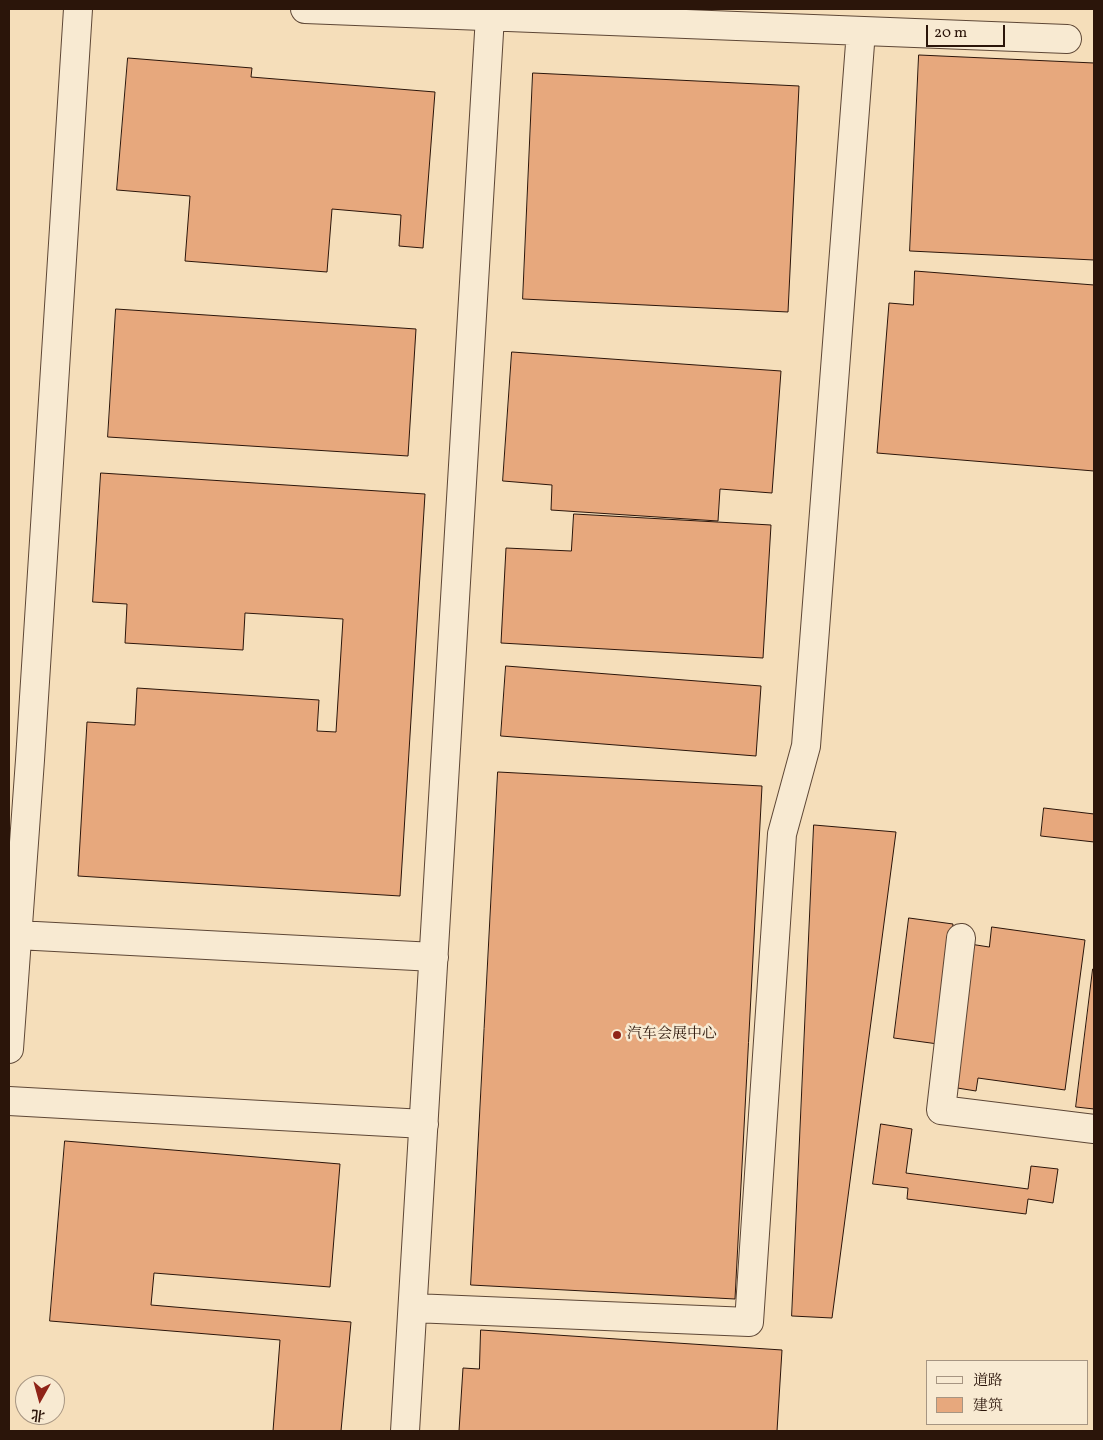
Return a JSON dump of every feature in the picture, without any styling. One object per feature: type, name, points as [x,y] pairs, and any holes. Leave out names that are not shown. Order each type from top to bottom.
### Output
[{"type":"lane","points":[[9,1049],[13,933],[32,721],[78,9]]},
{"type":"lane","points":[[305,9],[1067,39]]},
{"type":"lane","points":[[405,1431],[490,16]]},
{"type":"lane","points":[[413,1308],[749,1322],[782,834],[806,746],[861,31]]},
{"type":"lane","points":[[13,933],[434,957]]},
{"type":"lane","points":[[962,938],[942,1110],[1094,1129]]},
{"type":"lane","points":[[9,1101],[424,1124]]},
{"type":"building","points":[[919,55],[1094,63],[1094,260],[910,251]]},
{"type":"building","points":[[128,58],[252,68],[251,77],[435,92],[423,248],[399,246],[401,215],[332,209],[327,272],[185,261],[190,196],[117,190]]},
{"type":"building","points":[[533,73],[799,86],[788,312],[523,299]]},
{"type":"building","points":[[915,271],[1094,285],[1094,471],[877,453],[889,303],[913,305]]},
{"type":"building","points":[[116,309],[416,329],[408,456],[108,437]]},
{"type":"building","points":[[512,352],[781,371],[772,493],[720,489],[718,521],[551,510],[552,485],[503,481]]},
{"type":"building","points":[[101,473],[425,494],[400,896],[78,876],[87,722],[135,725],[137,688],[319,700],[317,731],[336,732],[343,619],[245,613],[243,650],[125,643],[127,604],[93,602]]},
{"type":"building","points":[[574,514],[771,525],[763,658],[501,643],[506,548],[571,551]]},
{"type":"building","points":[[506,666],[761,686],[756,756],[501,736]]},
{"type":"building","name":"汽车会展中心","points":[[498,772],[762,786],[735,1299],[471,1285]]},
{"type":"building","points":[[1044,808],[1094,814],[1094,842],[1041,836]]},
{"type":"building","points":[[814,825],[896,832],[832,1318],[792,1316]]},
{"type":"building","points":[[909,918],[953,924],[938,1044],[894,1038]]},
{"type":"building","points":[[992,927],[1085,940],[1065,1090],[978,1078],[976,1091],[951,1087],[970,944],[989,947]]},
{"type":"building","points":[[1094,969],[1094,1109],[1076,1107]]},
{"type":"building","points":[[881,1124],[912,1129],[906,1173],[1028,1189],[1031,1166],[1058,1169],[1053,1203],[1028,1199],[1026,1214],[907,1199],[908,1188],[873,1184]]},
{"type":"building","points":[[65,1141],[340,1164],[330,1287],[154,1273],[151,1305],[351,1322],[341,1431],[273,1431],[280,1340],[50,1321]]},
{"type":"building","points":[[481,1330],[782,1350],[777,1431],[459,1431],[463,1368],[479,1369]]},
{"type":"place","name":"汽车会展中心","points":[[617,1035]]}]
